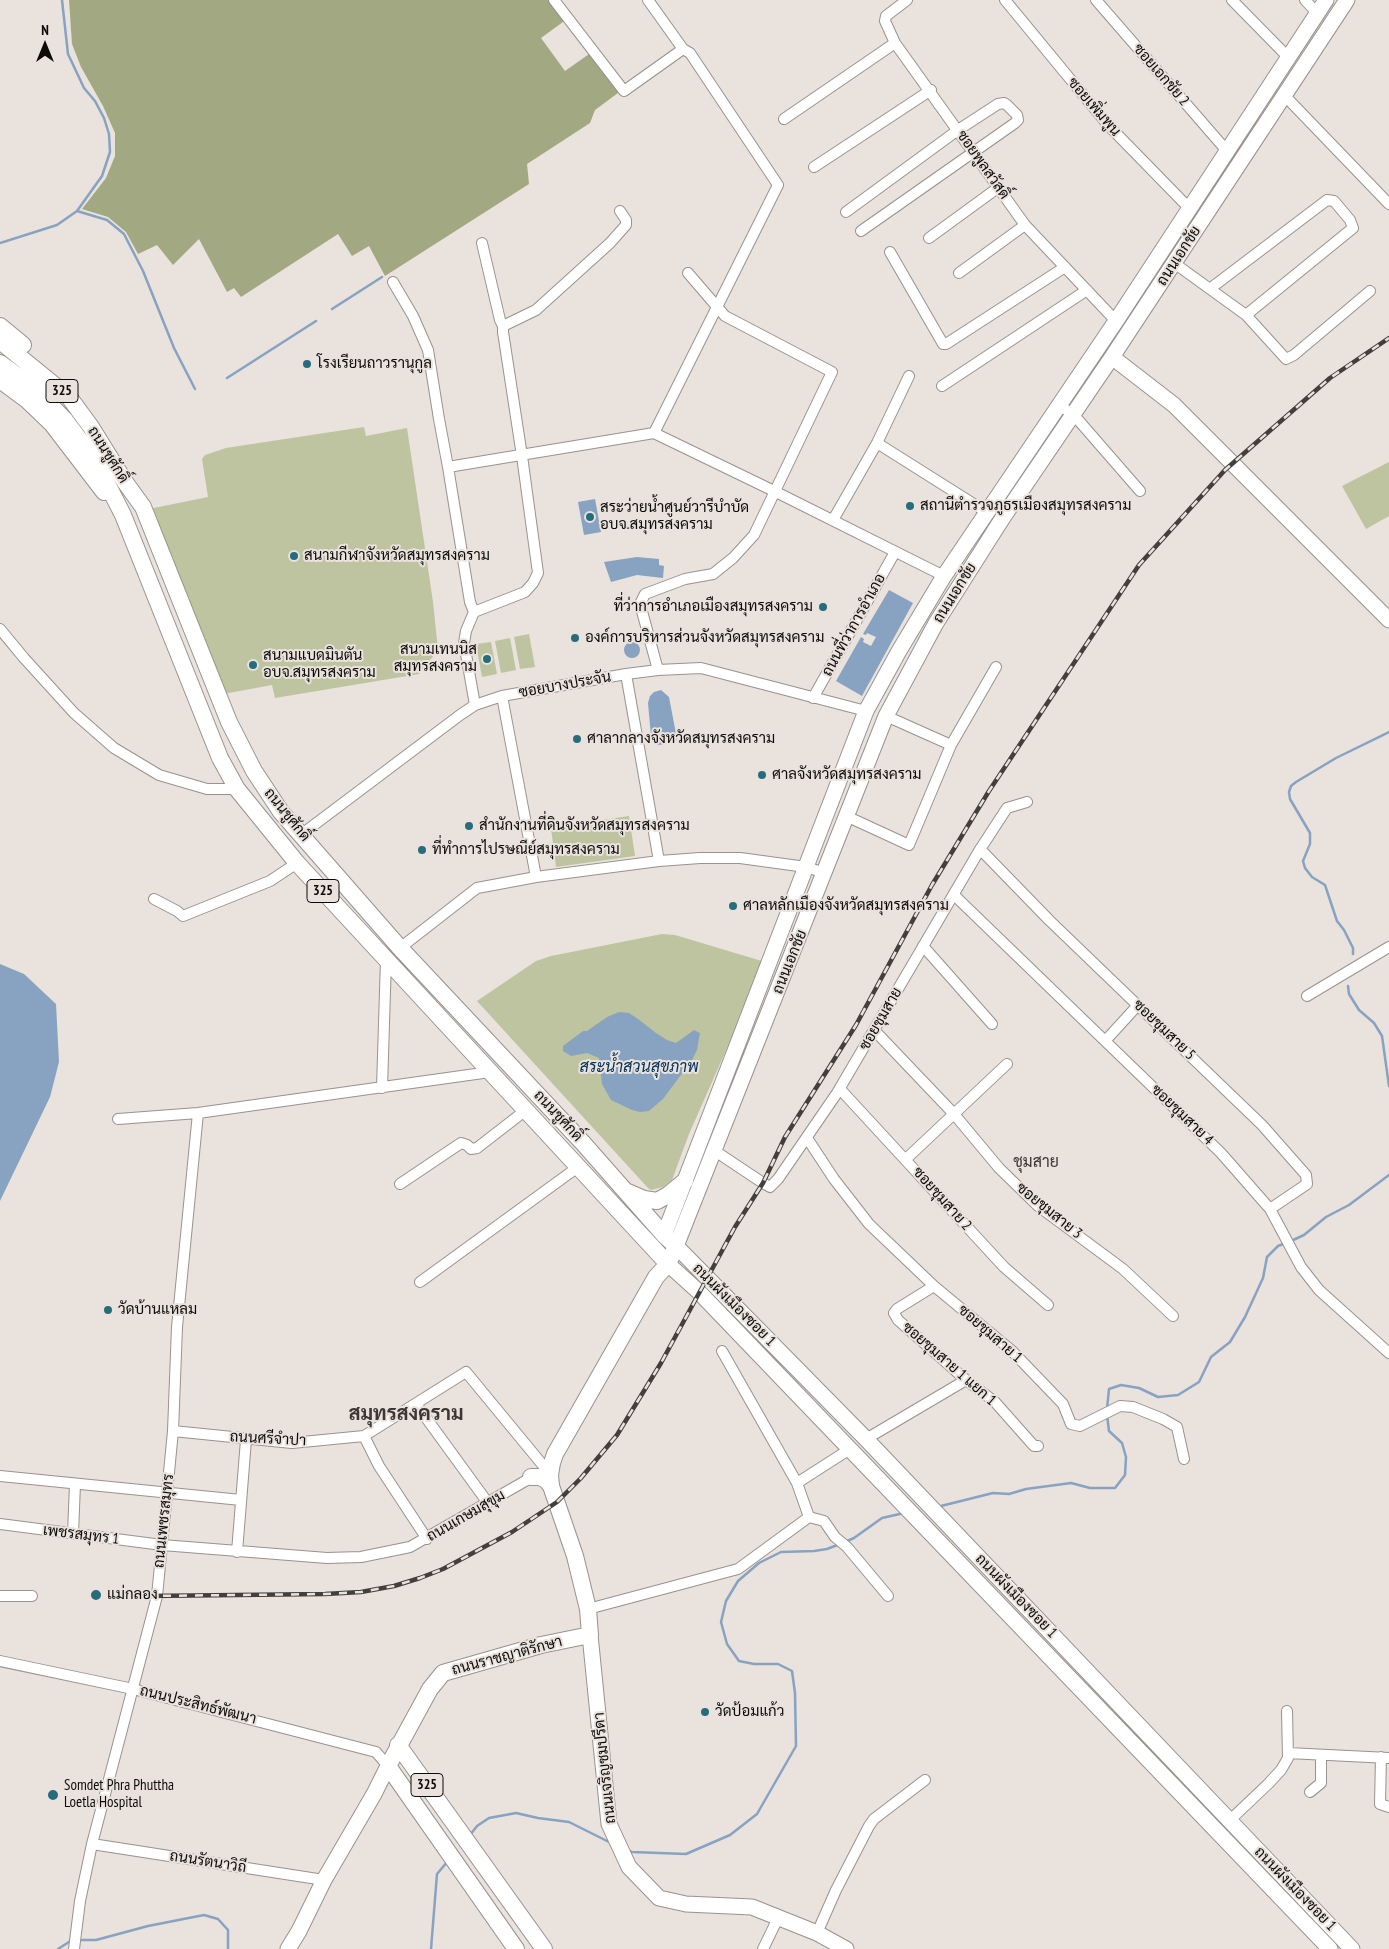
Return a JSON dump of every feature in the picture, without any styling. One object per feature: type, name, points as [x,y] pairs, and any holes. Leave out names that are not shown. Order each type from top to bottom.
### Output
[{"type":"main road","name":"ถนนเอกชัย","points":[[664,1235],[866,711],[944,576],[1060,406],[1326,0]]},
{"type":"main road","name":"ถนนเอกชัย","points":[[676,1246],[886,716],[936,623],[1347,0]]},
{"type":"main road","points":[[0,326],[72,388],[122,460],[143,507]]},
{"type":"main road","name":"ถนนชูศักดิ์","points":[[0,341],[69,397],[91,427],[123,515],[220,758],[237,789],[297,863],[663,1258]]},
{"type":"main road","points":[[1112,357],[1174,405],[1389,620]]},
{"type":"main road","name":"ถนนชูศักดิ์","points":[[0,363],[34,388],[102,458],[143,507],[237,738],[254,771],[281,812],[400,948],[583,1142],[664,1235],[676,1246]]},
{"type":"main road","points":[[0,380],[27,400],[52,424],[84,468],[123,515]]},
{"type":"main road","points":[[573,1161],[583,1142]]},
{"type":"main road","points":[[626,1191],[644,1199],[657,1201],[668,1195],[685,1181]]},
{"type":"main road","points":[[590,1635],[588,1609],[575,1556],[551,1486],[549,1466],[656,1277],[663,1258],[664,1235]]},
{"type":"main road","points":[[663,1258],[676,1246]]},
{"type":"main road","name":"ถนนผังเมืองซอย 1","points":[[676,1246],[866,1438],[1352,1949]]},
{"type":"main road","name":"ถนนผังเมืองซอย 1","points":[[663,1258],[715,1309],[1330,1949]]},
{"type":"main road","points":[[715,1309],[728,1297]]},
{"type":"main road","points":[[531,1477],[540,1477],[551,1486]]},
{"type":"main road","name":"ถนนราชญาติรักษา","points":[[288,1949],[324,1880],[374,1794],[398,1745],[430,1689],[443,1673],[541,1646],[590,1635]]},
{"type":"main road","name":"ถนนเจริญชมปรีดา","points":[[590,1635],[609,1824],[629,1867],[659,1898],[686,1904],[752,1907],[779,1916],[817,1933],[846,1949]]},
{"type":"main road","name":"325","points":[[398,1745],[544,1949]]},
{"type":"main road","name":"325","points":[[388,1766],[516,1949]]},
{"type":"street","points":[[554,0],[624,91],[683,49]]},
{"type":"street","points":[[648,0],[683,49],[690,53],[778,185],[654,433]]},
{"type":"street","name":"ซอยพูลสวัสดิ์","points":[[907,0],[886,16],[885,21],[895,43],[1025,225],[1116,321]]},
{"type":"street","name":"ซอยเพิ่มพูน","points":[[1006,0],[1108,125],[1189,208]]},
{"type":"street","name":"ซอยเอกชัย 2","points":[[1096,0],[1227,151]]},
{"type":"street","points":[[1232,0],[1289,58]]},
{"type":"street","points":[[1305,0],[1318,13]]},
{"type":"street","points":[[784,119],[895,43]]},
{"type":"street","points":[[814,168],[930,90]]},
{"type":"street","points":[[1285,96],[1389,204]]},
{"type":"street","points":[[846,212],[958,130],[998,104],[1007,104],[1017,115],[1018,120],[1015,123],[861,231]]},
{"type":"street","points":[[929,238],[999,187]]},
{"type":"street","points":[[1210,288],[1327,200],[1334,201],[1350,220],[1352,228],[1246,315]]},
{"type":"street","points":[[503,326],[536,310],[610,243],[626,225],[626,220],[620,212]]},
{"type":"street","points":[[959,273],[1025,225]]},
{"type":"street","points":[[474,612],[525,592],[534,583],[538,573],[502,332],[503,326],[482,243]]},
{"type":"street","points":[[890,252],[943,344],[946,344],[1065,267]]},
{"type":"street","points":[[1174,263],[1246,315],[1286,359],[1294,355],[1370,291]]},
{"type":"street","points":[[658,670],[640,604],[645,594],[685,579],[713,574],[733,558],[754,535],[832,372],[725,316],[688,273]]},
{"type":"street","points":[[393,282],[413,316],[428,350],[438,420],[448,467],[470,602],[474,612],[464,643],[475,705]]},
{"type":"street","points":[[942,386],[1086,290]]},
{"type":"street","points":[[833,520],[877,443],[908,376]]},
{"type":"street","points":[[1060,406],[1073,414],[1140,491]]},
{"type":"street","points":[[448,467],[654,433],[774,490],[944,576]]},
{"type":"street","points":[[877,443],[988,513]]},
{"type":"street","name":"ถนนที่ว่าการอำเภอ","points":[[813,698],[896,552]]},
{"type":"street","points":[[0,629],[74,713],[114,748],[158,775],[207,789],[237,789]]},
{"type":"street","points":[[846,816],[909,845],[951,745],[996,667]]},
{"type":"street","name":"ซอยบางประจัน","points":[[302,834],[475,705],[502,696],[626,674],[701,668],[866,711]]},
{"type":"street","points":[[626,674],[659,861]]},
{"type":"street","points":[[502,696],[536,877]]},
{"type":"street","points":[[886,716],[951,745]]},
{"type":"street","name":"ซอยชุมสาย","points":[[715,1151],[763,1184],[770,1186],[778,1178],[840,1089],[980,849],[1007,808],[1027,802]]},
{"type":"street","name":"ซอยชุมสาย 5","points":[[980,849],[1049,920],[1262,1125],[1306,1175],[1307,1184],[1270,1209]]},
{"type":"street","points":[[400,948],[477,888],[536,877],[659,861],[700,858],[740,858],[806,867],[825,873]]},
{"type":"street","points":[[154,899],[183,916],[270,881],[297,863]]},
{"type":"street","name":"ซอยชุมสาย 4","points":[[954,896],[1098,1036],[1106,1040],[1221,1153],[1270,1209],[1293,1254],[1319,1290],[1389,1353]]},
{"type":"street","points":[[923,946],[992,1024]]},
{"type":"street","points":[[1306,996],[1389,947]]},
{"type":"street","points":[[382,1088],[386,960]]},
{"type":"street","points":[[1106,1040],[1138,1005]]},
{"type":"street","name":"ซอยชุมสาย 3","points":[[874,1030],[954,1114],[999,1168],[1038,1206],[1123,1269],[1173,1316]]},
{"type":"street","points":[[906,1159],[1007,1064]]},
{"type":"street","points":[[118,1119],[198,1113],[490,1072]]},
{"type":"street","name":"ซอยชุมสาย 2","points":[[840,1089],[1004,1267],[1048,1305]]},
{"type":"street","points":[[400,1184],[462,1143],[471,1149],[477,1148],[526,1110]]},
{"type":"street","name":"ถนนเพชรสมุทร","points":[[74,1949],[75,1932],[92,1844],[157,1596],[173,1432],[177,1327],[198,1113]]},
{"type":"street","name":"ซอยชุมสาย 1","points":[[807,1138],[834,1180],[869,1224],[934,1286],[1011,1350],[1062,1404],[1071,1424],[1080,1426],[1120,1406],[1132,1407],[1163,1419],[1176,1427],[1184,1459]]},
{"type":"street","points":[[420,1282],[573,1161]]},
{"type":"street","name":"ซอยชุมสาย 1 แยก 1","points":[[934,1286],[897,1309],[894,1313],[898,1320],[966,1380],[995,1402],[1027,1441],[1034,1446],[1038,1446]]},
{"type":"street","points":[[722,1351],[797,1483],[809,1517]]},
{"type":"street","name":"ถนนศรีจำปา","points":[[173,1432],[292,1443],[364,1436],[466,1372],[549,1466]]},
{"type":"street","points":[[866,1438],[966,1380]]},
{"type":"street","points":[[416,1404],[488,1504]]},
{"type":"street","points":[[364,1436],[379,1466],[427,1539]]},
{"type":"street","points":[[237,1552],[246,1440]]},
{"type":"street","points":[[797,1483],[850,1449]]},
{"type":"street","name":"ถนนเกษมสุขุม","points":[[162,1545],[327,1558],[362,1557],[410,1547],[427,1539],[549,1466]]},
{"type":"street","points":[[0,1476],[241,1500]]},
{"type":"street","points":[[73,1534],[75,1484]]},
{"type":"street","points":[[809,1517],[824,1521],[835,1538],[847,1547],[888,1596]]},
{"type":"street","points":[[588,1609],[738,1569],[809,1517]]},
{"type":"street","name":"เพชรสมุทร 1","points":[[0,1524],[162,1545]]},
{"type":"street","points":[[0,1596],[32,1596]]},
{"type":"street","name":"ถนนประสิทธ์พัฒนา","points":[[0,1661],[134,1689],[376,1752],[388,1766]]},
{"type":"street","points":[[1229,1821],[1281,1770],[1288,1758],[1287,1711]]},
{"type":"street","points":[[1288,1752],[1385,1758],[1380,1804],[1389,1807]]},
{"type":"street","points":[[1310,1792],[1321,1783],[1321,1754]]},
{"type":"street","points":[[817,1933],[836,1890],[869,1826],[874,1819],[924,1780]]},
{"type":"street","name":"ถนนรัตนาวิถี","points":[[92,1844],[324,1880]]},
{"type":"street","points":[[764,1949],[779,1916]]},
{"type":"green space","points":[[69,0],[552,0],[567,19],[541,38],[565,71],[592,52],[622,90],[595,110],[590,123],[527,164],[529,184],[385,276],[369,246],[352,256],[338,234],[241,297],[234,288],[227,292],[199,239],[173,265],[157,245],[138,254],[126,232],[108,217],[82,209],[106,178],[115,156],[115,133],[103,106],[81,67],[72,44]]},
{"type":"green space","name":"สนามกีฬาจังหวัดสมุทรสงคราม","points":[[364,427],[366,436],[407,428],[433,602],[438,650],[419,674],[275,698],[272,685],[218,695],[144,510],[208,497],[202,459],[205,455],[226,448]]},
{"type":"green space","points":[[1389,462],[1389,516],[1366,529],[1342,486]]},
{"type":"green space","name":"สนามเทนนิส สมุทรสงคราม","points":[[529,634],[535,667],[520,669],[514,637]]},
{"type":"green space","name":"สนามเทนนิส สมุทรสงคราม","points":[[510,638],[516,670],[501,673],[495,641]]},
{"type":"green space","name":"สนามเทนนิส สมุทรสงคราม","points":[[491,642],[497,674],[482,677],[476,644]]},
{"type":"green space","points":[[629,816],[635,856],[556,867],[551,828]]},
{"type":"green space","points":[[662,934],[675,935],[765,962],[689,1134],[672,1180],[663,1187],[651,1190],[477,1001],[536,961],[551,956]]},
{"type":"water","name":"สระว่ายน้ำศูนย์วารีบำบัด อบจ.สมุทรสงคราม","points":[[595,499],[601,532],[584,535],[578,502]]},
{"type":"water","points":[[637,557],[659,559],[659,565],[664,566],[663,578],[637,575],[611,582],[604,562]]},
{"type":"water","points":[[889,590],[913,603],[862,696],[836,681],[861,637],[864,639],[863,642],[871,646],[876,637],[867,633],[866,635],[863,634]]},
{"type":"water","points":[[632,642],[638,644],[640,650],[638,656],[632,658],[626,656],[624,650],[626,644]]},
{"type":"water","points":[[661,690],[669,697],[677,739],[675,743],[658,745],[653,742],[651,736],[648,703],[650,696],[654,692]]},
{"type":"water","points":[[0,964],[24,974],[56,1004],[59,1062],[50,1097],[0,1201]]},
{"type":"water","name":"สระน้ำสวนสุขภาพ","points":[[619,1012],[629,1013],[656,1033],[676,1043],[694,1030],[700,1033],[697,1050],[692,1060],[663,1099],[649,1111],[640,1112],[632,1110],[611,1100],[602,1084],[599,1058],[587,1053],[571,1056],[563,1051],[563,1046],[583,1031],[587,1031],[607,1017]]},
{"type":"waterway","points":[[0,243],[57,225],[77,211],[102,176],[110,152],[109,134],[104,118],[95,101],[84,88],[68,54],[62,0]]},
{"type":"waterway","points":[[77,211],[107,220],[124,234],[143,271],[174,348],[195,389]]},
{"type":"waterway","points":[[332,309],[382,277]]},
{"type":"waterway","points":[[227,378],[316,321]]},
{"type":"waterway","points":[[1353,954],[1353,948],[1337,921],[1325,885],[1312,877],[1305,868],[1303,861],[1310,844],[1310,833],[1290,799],[1289,792],[1291,786],[1296,782],[1336,758],[1389,732]]},
{"type":"waterway","points":[[1348,986],[1349,994],[1359,1010],[1374,1023],[1382,1036],[1389,1086]]},
{"type":"waterway","points":[[1291,1241],[1304,1235],[1326,1217],[1349,1205],[1389,1175]]},
{"type":"waterway","points":[[1107,1409],[1109,1389],[1121,1385],[1139,1388],[1158,1397],[1178,1395],[1199,1382],[1211,1357],[1230,1342],[1245,1317],[1263,1278],[1267,1257],[1278,1246],[1286,1243]]},
{"type":"waterway","points":[[937,1507],[993,1493],[1009,1494],[1026,1489],[1071,1483],[1090,1488],[1115,1488],[1125,1475],[1126,1457],[1122,1443],[1109,1431],[1107,1415]]},
{"type":"waterway","points":[[845,1542],[854,1538],[882,1518],[904,1513]]},
{"type":"waterway","points":[[628,1850],[632,1852],[686,1854],[730,1835],[757,1814],[796,1746],[795,1693],[792,1671],[778,1664],[754,1664],[739,1661],[727,1644],[721,1622],[726,1601],[738,1581],[759,1563],[781,1552],[814,1551],[840,1544]]},
{"type":"waterway","points":[[470,1835],[477,1826],[489,1818],[516,1813],[569,1822],[611,1843]]},
{"type":"waterway","points":[[431,1949],[437,1874],[447,1862]]},
{"type":"waterway","points":[[77,1940],[96,1940],[148,1926],[204,1915],[218,1919],[228,1930],[228,1949]]},
{"type":"waterway","points":[[58,1949],[72,1940]]},
{"type":"railway","points":[[147,1596],[325,1594],[361,1592],[394,1586],[443,1569],[512,1532],[557,1502],[581,1478],[617,1435],[661,1363],[735,1227],[763,1183],[785,1137],[856,1025],[932,885],[989,791],[1139,565],[1225,470],[1330,378],[1389,338]]},
{"type":"place","name":"โรงเรียนถาวรานุกูล","points":[[307,364]]},
{"type":"place","name":"สถานีตำรวจภูธรเมืองสมุทรสงคราม","points":[[910,506]]},
{"type":"place","name":"สระว่ายน้ำศูนย์วารีบำบัด อบจ.สมุทรสงคราม","points":[[590,517]]},
{"type":"place","name":"สนามกีฬาจังหวัดสมุทรสงคราม","points":[[294,556]]},
{"type":"place","name":"ที่ว่าการอำเภอเมืองสมุทรสงคราม","points":[[823,607]]},
{"type":"place","name":"องค์การบริหารส่วนจังหวัดสมุทรสงคราม","points":[[575,638]]},
{"type":"place","name":"สนามเทนนิส สมุทรสงคราม","points":[[487,659]]},
{"type":"place","name":"สนามแบดมินตัน อบจ.สมุทรสงคราม","points":[[253,665]]},
{"type":"place","name":"ศาลากลางจังหวัดสมุทรสงคราม","points":[[577,739]]},
{"type":"place","name":"ศาลจังหวัดสมุทรสงคราม","points":[[762,775]]},
{"type":"place","name":"สำนักงานที่ดินจังหวัดสมุทรสงคราม","points":[[469,826]]},
{"type":"place","name":"ที่ทำการไปรษณีย์สมุทรสงคราม","points":[[422,850]]},
{"type":"place","name":"ศาลหลักเมืองจังหวัดสมุทรสงคราม","points":[[733,906]]},
{"type":"place","name":"วัดบ้านแหลม","points":[[108,1310]]},
{"type":"place","name":"แม่กลอง","points":[[96,1595]]},
{"type":"place","name":"วัดป้อมแก้ว","points":[[705,1712]]},
{"type":"place","name":"Somdet Phra Phuttha Loetla Hospital","points":[[53,1795]]},
{"type":"district","name":"ชุมสาย","points":[[1036,1162]]},
{"type":"district","name":"สมุทรสงคราม","points":[[406,1414]]}]
